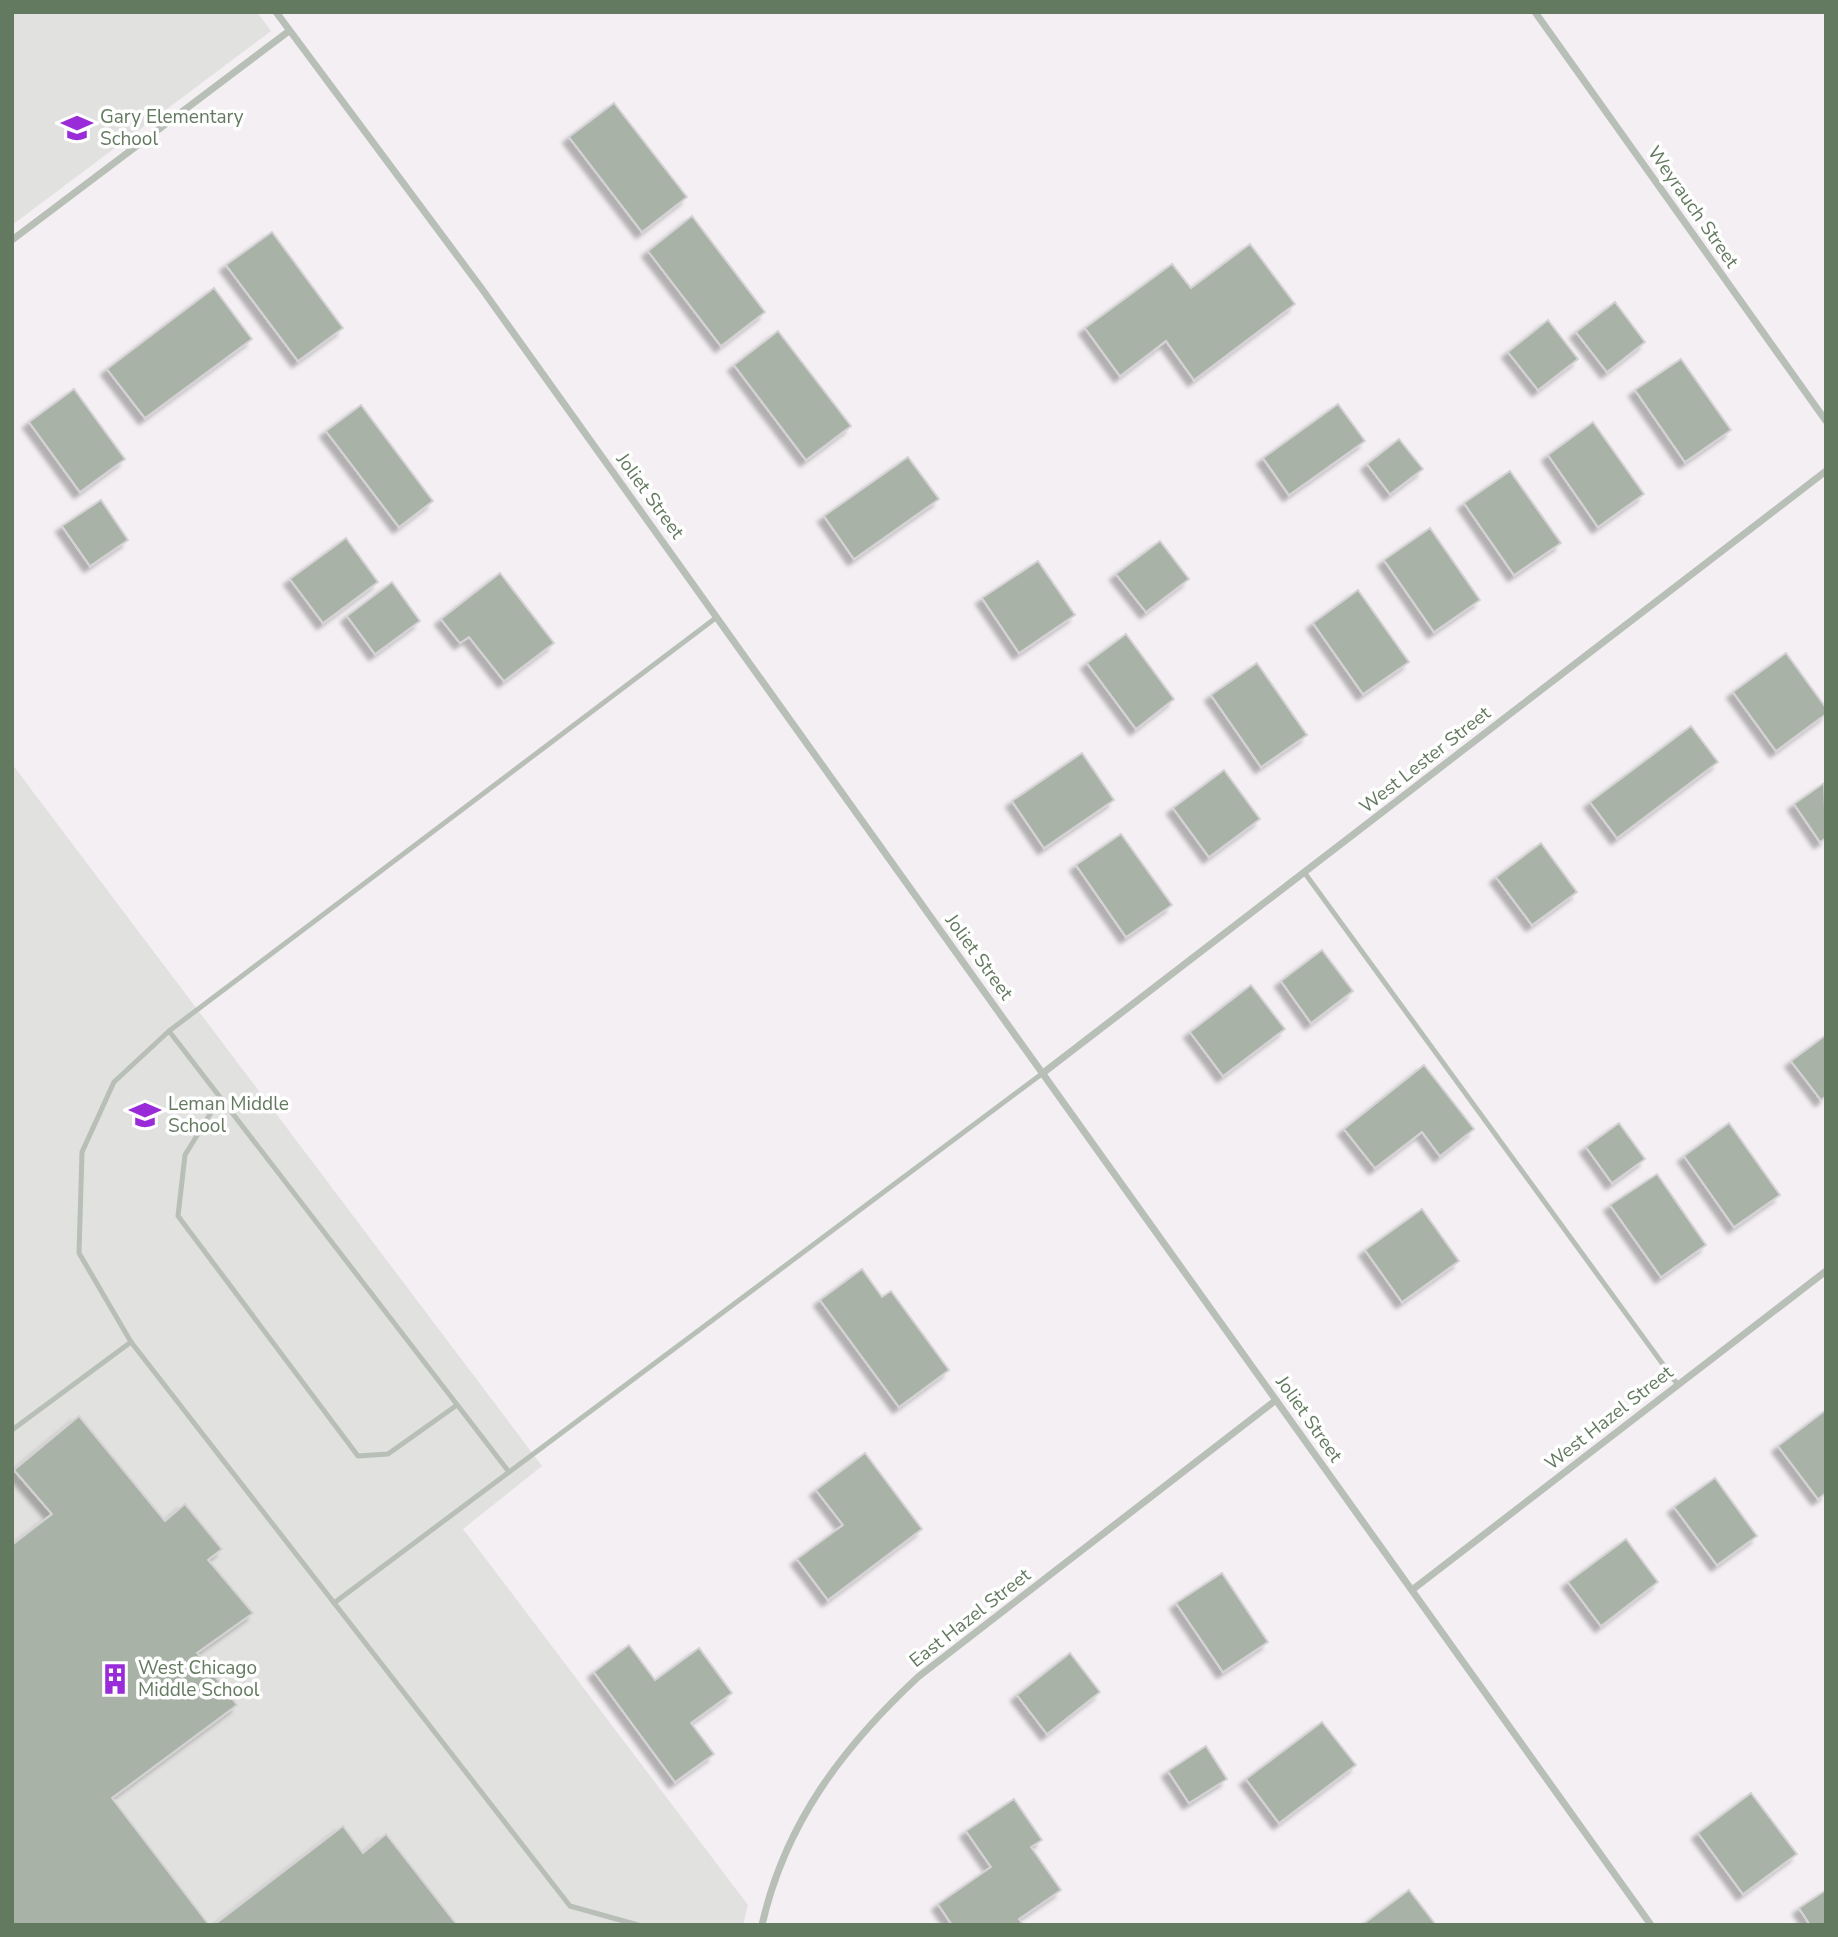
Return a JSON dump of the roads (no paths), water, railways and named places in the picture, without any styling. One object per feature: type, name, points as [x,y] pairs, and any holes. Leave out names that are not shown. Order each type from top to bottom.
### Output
[{"type":"street","name":"Joliet Street","points":[[276,12],[474,278],[1651,1925]]},
{"type":"street","name":"Weyrauch Street","points":[[1535,12],[1826,421]]},
{"type":"street","points":[[12,240],[289,31]]},
{"type":"street","name":"West Lester Street","points":[[1043,1073],[1826,471]]},
{"type":"street","name":"West Hazel Street","points":[[1412,1590],[1826,1271]]},
{"type":"street","name":"East Hazel Street","points":[[762,1925],[769,1894],[786,1849],[839,1759],[874,1718],[918,1677],[1276,1400]]},
{"type":"lane","points":[[638,1925],[570,1906],[131,1342],[79,1253],[82,1152],[114,1082],[169,1031],[717,617]]},
{"type":"lane","points":[[1304,872],[1678,1385]]},
{"type":"lane","points":[[169,1031],[509,1472]]},
{"type":"lane","points":[[334,1603],[1043,1073]]},
{"type":"lane","points":[[220,1098],[185,1155],[178,1216],[358,1456],[388,1454],[457,1405]]},
{"type":"lane","points":[[12,1430],[131,1342]]},
{"type":"place","name":"Gary Elementary School","points":[[77,128]]},
{"type":"place","name":"Leman Middle School","points":[[145,1115]]},
{"type":"place","name":"West Chicago Middle School","points":[[115,1679]]}]
